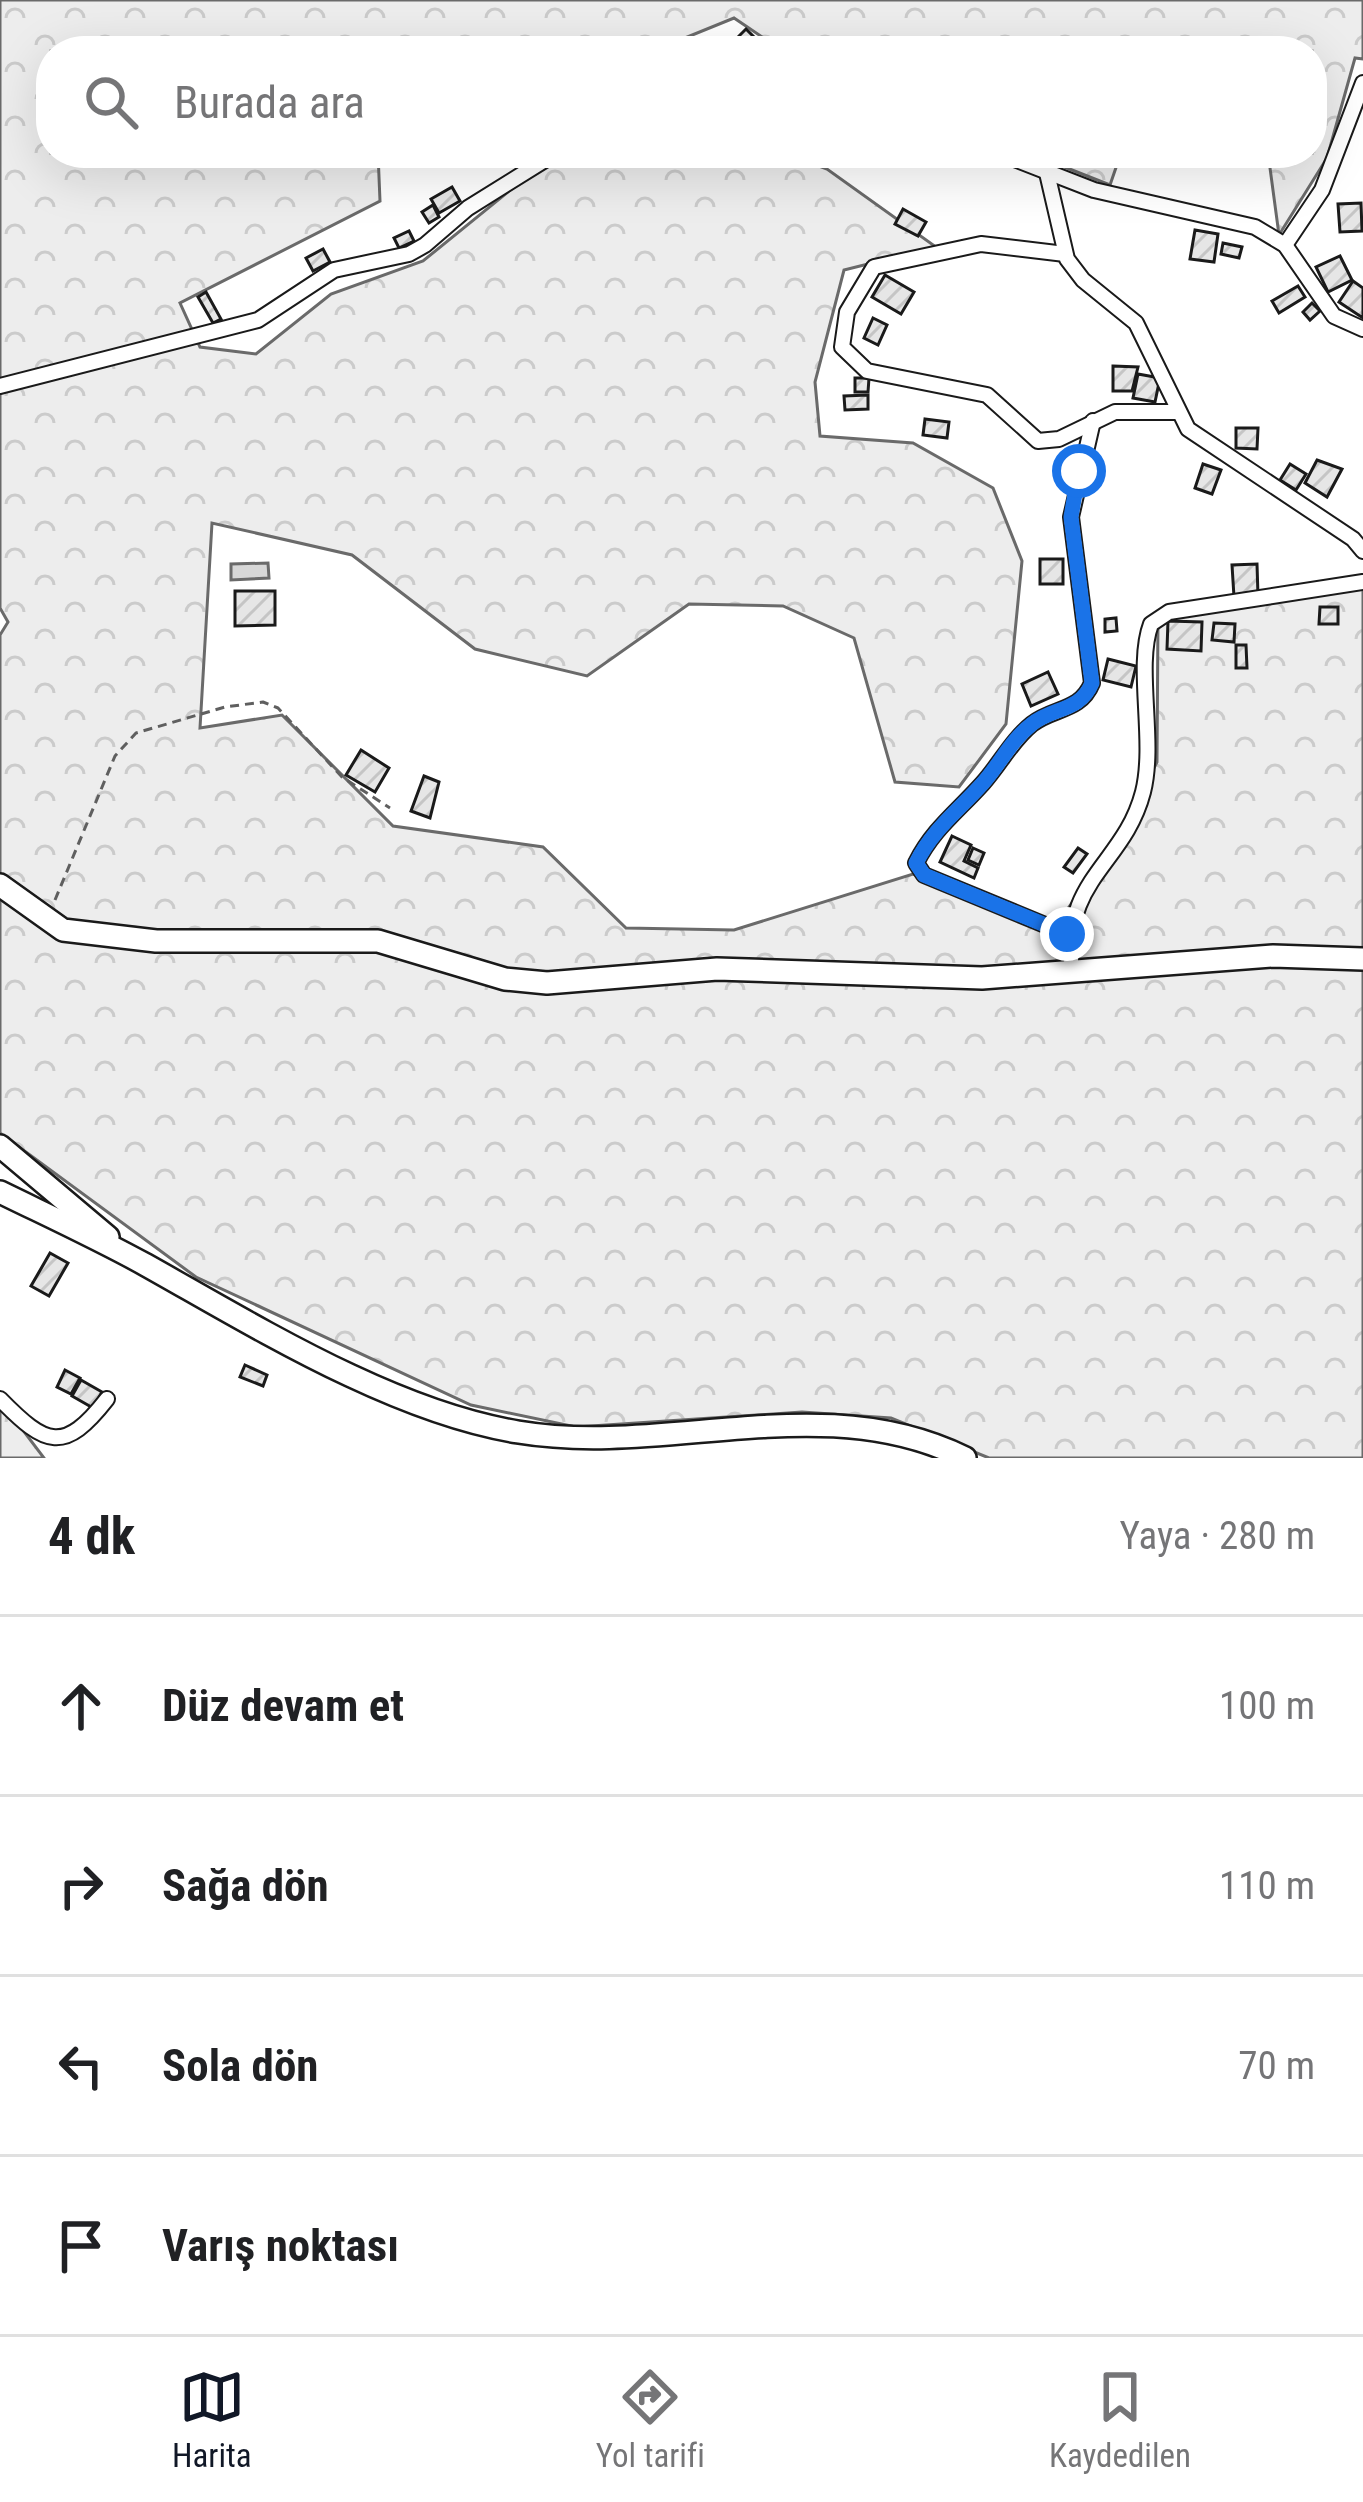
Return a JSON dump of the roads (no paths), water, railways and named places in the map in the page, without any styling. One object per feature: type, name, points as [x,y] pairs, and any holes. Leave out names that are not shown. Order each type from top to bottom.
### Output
[{"type":"street","points":[[1285,244],[1322,190],[1363,83]]},
{"type":"street","points":[[0,386],[258,320],[334,270],[409,254],[468,208],[532,168]]},
{"type":"street","points":[[1035,168],[1175,212],[1255,227],[1285,244],[1324,306],[1363,329]]},
{"type":"street","points":[[1047,173],[1065,254],[1083,280],[1136,323],[1170,385],[1178,412],[1200,442],[1298,500],[1363,551]]},
{"type":"street","points":[[1065,254],[981,244],[874,267],[847,312],[842,347],[867,371],[987,395],[1038,441],[1059,439],[1115,412],[1178,412]]},
{"type":"street","points":[[1067,934],[924,875],[916,863],[934,831],[980,786],[1029,726],[1076,706],[1092,683],[1071,517],[1093,421]]},
{"type":"street","points":[[1072,970],[1067,934],[1082,895],[1143,793],[1150,745],[1148,632],[1157,616],[1363,582]]},
{"type":"street","points":[[0,885],[63,930],[156,941],[378,941],[505,979],[548,983],[717,970],[961,978],[1273,956],[1363,958]]},
{"type":"street","points":[[0,1146],[68,1208],[142,1263]]},
{"type":"street","points":[[0,1192],[142,1263],[273,1339],[390,1390],[511,1431],[618,1441],[821,1422],[887,1431],[965,1458]]},
{"type":"street","points":[[0,1399],[27,1429],[69,1438],[81,1432],[107,1399]]},
{"type":"water","points":[[268,563],[269,578],[231,580],[231,564]]}]
